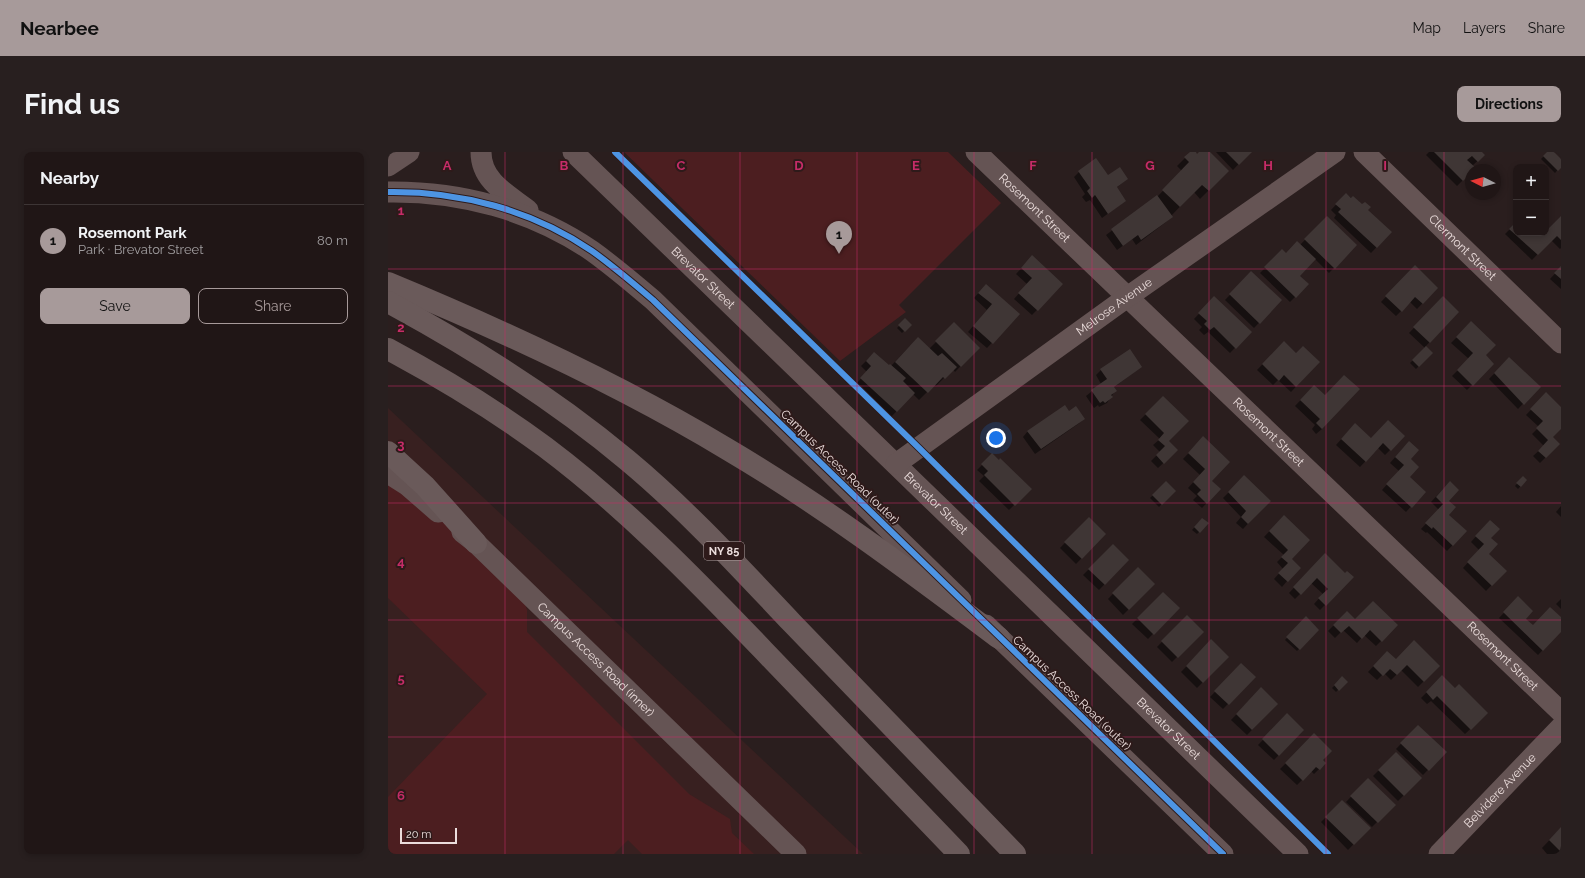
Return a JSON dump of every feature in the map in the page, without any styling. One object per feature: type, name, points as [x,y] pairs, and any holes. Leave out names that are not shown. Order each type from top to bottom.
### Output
[{"type":"highway","points":[[388,283],[582,370],[726,448],[773,477],[864,539],[999,638]]},
{"type":"highway","name":"NY 85","points":[[388,302],[448,334],[510,372],[628,460],[682,509],[1015,854]]},
{"type":"highway","points":[[388,349],[426,369],[486,406],[544,447],[599,490],[651,537],[702,587],[959,854]]},
{"type":"highway","points":[[388,452],[425,486],[476,544]]},
{"type":"street","points":[[388,166],[409,152]]},
{"type":"street","points":[[481,152],[481,161],[489,179],[493,184],[550,228]]},
{"type":"street","name":"Brevator Street","points":[[573,152],[1298,854]]},
{"type":"street","name":"Rosemont Street","points":[[976,152],[1126,298],[1561,712]]},
{"type":"street","name":"Melrose Avenue","points":[[896,464],[1126,298],[1335,152]]},
{"type":"street","name":"Clermont Street","points":[[1364,152],[1561,343]]},
{"type":"street","name":"Campus Access Road (outer)","points":[[388,192],[416,192],[447,196],[481,202],[516,212],[591,250],[620,272],[653,300],[999,638],[1223,854]]},
{"type":"street","name":"Campus Access Road (inner)","points":[[388,474],[407,485],[476,544],[796,854]]},
{"type":"street","name":"Belvidere Avenue","points":[[1439,854],[1561,727]]},
{"type":"shaded area","points":[[624,152],[948,152],[1001,203],[899,305],[906,312],[840,361]]},
{"type":"shaded area","points":[[388,408],[863,854],[388,854]]},
{"type":"shaded area","points":[[388,473],[519,585],[527,610],[527,632],[689,794],[730,819],[732,833],[754,854],[642,854],[628,840],[614,854],[388,854],[388,797],[487,694],[388,598]]},
{"type":"building","points":[[1190,152],[1196,152],[1197,154],[1199,152],[1210,152],[1229,171],[1209,191],[1202,185],[1180,207],[1162,190],[1189,162],[1184,157]]},
{"type":"building","points":[[1226,152],[1252,152],[1239,165]]},
{"type":"building","points":[[1434,152],[1482,152],[1485,155],[1478,162],[1472,156],[1467,160],[1472,164],[1465,164],[1465,179],[1463,181]]},
{"type":"building","points":[[1547,152],[1554,152],[1561,159],[1561,168],[1558,171],[1543,156]]},
{"type":"building","points":[[1096,158],[1108,175],[1120,167],[1128,179],[1117,187],[1126,201],[1108,214],[1095,195],[1092,198],[1087,191],[1090,188],[1078,171]]},
{"type":"building","points":[[1346,193],[1351,198],[1353,196],[1362,204],[1365,202],[1371,207],[1368,210],[1392,232],[1377,248],[1338,212],[1341,209],[1335,204]]},
{"type":"building","points":[[1157,195],[1173,217],[1141,240],[1138,235],[1123,246],[1111,229]]},
{"type":"building","points":[[1327,216],[1357,245],[1335,269],[1304,239]]},
{"type":"building","points":[[1561,216],[1561,240],[1557,236],[1538,255],[1517,236],[1549,236],[1549,228]]},
{"type":"building","points":[[1513,225],[1513,233],[1509,229]]},
{"type":"building","points":[[1297,241],[1316,259],[1300,276],[1309,284],[1296,298],[1264,267],[1282,249],[1286,253]]},
{"type":"building","points":[[1032,255],[1063,284],[1038,311],[1018,293],[1032,278],[1021,268]]},
{"type":"building","points":[[1415,265],[1438,288],[1423,304],[1415,297],[1402,312],[1385,296]]},
{"type":"building","points":[[1561,266],[1561,279],[1554,273]]},
{"type":"building","points":[[1251,271],[1282,300],[1260,324],[1229,294]]},
{"type":"building","points":[[986,284],[1020,314],[993,344],[973,326],[992,304],[978,293]]},
{"type":"building","points":[[1214,296],[1252,332],[1236,349],[1214,327],[1210,330],[1204,324],[1207,321],[1198,313]]},
{"type":"building","points":[[1443,296],[1459,312],[1430,343],[1413,327]]},
{"type":"building","points":[[905,318],[912,325],[905,332],[898,325]]},
{"type":"building","points":[[1471,321],[1496,345],[1486,355],[1494,364],[1473,386],[1457,370],[1473,353],[1456,337]]},
{"type":"building","points":[[954,322],[980,348],[961,367],[935,341]]},
{"type":"building","points":[[918,337],[938,356],[942,353],[957,367],[945,379],[943,377],[928,393],[895,362]]},
{"type":"building","points":[[1284,341],[1296,353],[1303,346],[1320,362],[1296,387],[1284,375],[1279,381],[1262,364]]},
{"type":"building","points":[[1426,346],[1433,353],[1419,367],[1412,360]]},
{"type":"building","points":[[1130,349],[1142,367],[1114,387],[1117,391],[1111,395],[1113,397],[1105,403],[1103,401],[1100,403],[1091,390],[1107,379],[1100,369]]},
{"type":"building","points":[[874,352],[906,378],[903,381],[915,393],[897,412],[860,378],[871,366],[866,361]]},
{"type":"building","points":[[1509,357],[1541,387],[1524,405],[1494,373]]},
{"type":"building","points":[[1344,375],[1360,389],[1322,429],[1316,423],[1320,419],[1300,400],[1314,385],[1325,395]]},
{"type":"building","points":[[1546,392],[1561,407],[1561,429],[1553,437],[1560,444],[1546,458],[1538,451],[1548,440],[1536,428],[1543,421],[1530,409]]},
{"type":"building","points":[[1163,396],[1189,421],[1169,441],[1178,450],[1164,464],[1156,455],[1165,446],[1158,440],[1164,433],[1145,414]]},
{"type":"building","points":[[1065,405],[1069,411],[1076,406],[1085,419],[1041,449],[1027,431]]},
{"type":"building","points":[[1388,420],[1405,436],[1391,451],[1383,443],[1366,462],[1341,439],[1355,423],[1371,438]]},
{"type":"building","points":[[1203,436],[1230,462],[1212,481],[1221,489],[1207,504],[1197,494],[1201,490],[1193,482],[1205,469],[1188,453]]},
{"type":"building","points":[[1409,441],[1419,450],[1411,459],[1419,467],[1410,477],[1426,492],[1412,508],[1386,484],[1404,465],[1395,457]]},
{"type":"building","points":[[992,453],[999,460],[1000,458],[1032,489],[1015,506],[984,475],[988,471],[981,464]]},
{"type":"building","points":[[1244,475],[1271,501],[1248,524],[1241,517],[1246,511],[1228,492]]},
{"type":"building","points":[[1523,476],[1527,480],[1521,487],[1516,483]]},
{"type":"building","points":[[1166,481],[1176,491],[1162,505],[1152,495]]},
{"type":"building","points":[[1450,481],[1459,490],[1449,501],[1456,507],[1449,515],[1467,531],[1453,546],[1433,527],[1432,529],[1425,523],[1443,504],[1436,497]]},
{"type":"building","points":[[1284,515],[1310,540],[1292,559],[1301,568],[1288,582],[1278,573],[1288,563],[1281,557],[1288,550],[1269,531]]},
{"type":"building","points":[[1089,517],[1106,534],[1082,559],[1064,542]]},
{"type":"building","points":[[1202,518],[1209,523],[1200,533],[1194,527]]},
{"type":"building","points":[[1490,520],[1500,529],[1491,538],[1498,544],[1489,554],[1507,571],[1492,586],[1467,562],[1484,544],[1475,536]]},
{"type":"building","points":[[1113,544],[1129,560],[1105,585],[1088,569]]},
{"type":"building","points":[[1325,553],[1345,573],[1347,571],[1354,577],[1326,606],[1318,598],[1328,589],[1317,578],[1301,595],[1293,587]]},
{"type":"building","points":[[1138,567],[1155,584],[1129,610],[1112,593]]},
{"type":"building","points":[[1163,592],[1180,608],[1154,635],[1137,618]]},
{"type":"building","points":[[1518,596],[1533,611],[1526,619],[1533,625],[1550,607],[1561,617],[1561,632],[1543,651],[1503,612]]},
{"type":"building","points":[[1373,601],[1398,625],[1382,642],[1370,630],[1362,639],[1349,626],[1341,633],[1333,625],[1347,611],[1355,619]]},
{"type":"building","points":[[1187,615],[1204,632],[1178,658],[1161,641]]},
{"type":"building","points":[[1306,616],[1319,630],[1300,650],[1286,637]]},
{"type":"building","points":[[1211,639],[1229,657],[1203,683],[1186,666]]},
{"type":"building","points":[[1414,640],[1440,666],[1424,682],[1407,665],[1397,675],[1390,669],[1383,676],[1373,666],[1387,651],[1396,659]]},
{"type":"building","points":[[1241,663],[1256,677],[1229,705],[1214,691]]},
{"type":"building","points":[[1442,675],[1455,688],[1459,684],[1488,713],[1471,730],[1437,696],[1433,700],[1426,692]]},
{"type":"building","points":[[1342,676],[1348,682],[1339,691],[1334,685]]},
{"type":"building","points":[[1261,687],[1278,704],[1252,730],[1236,714]]},
{"type":"building","points":[[1287,713],[1304,730],[1279,756],[1262,739]]},
{"type":"building","points":[[1418,725],[1447,752],[1429,771],[1400,743]]},
{"type":"building","points":[[1314,733],[1332,751],[1323,760],[1326,763],[1320,770],[1316,767],[1303,781],[1285,763]]},
{"type":"building","points":[[1396,752],[1422,778],[1404,796],[1378,770]]},
{"type":"building","points":[[1368,778],[1396,805],[1378,823],[1350,796]]},
{"type":"building","points":[[1342,800],[1371,828],[1354,845],[1325,817]]},
{"type":"building","points":[[1561,827],[1561,852],[1549,840]]},
{"type":"cycle path","points":[[615,152],[919,448],[1328,854]]},
{"type":"cycle path","points":[[388,192],[442,195],[468,199],[520,214],[545,224],[569,237],[592,251],[615,269],[653,300],[1223,854]]},
{"type":"place","name":"Rosemont Park","points":[[839,254]]}]
